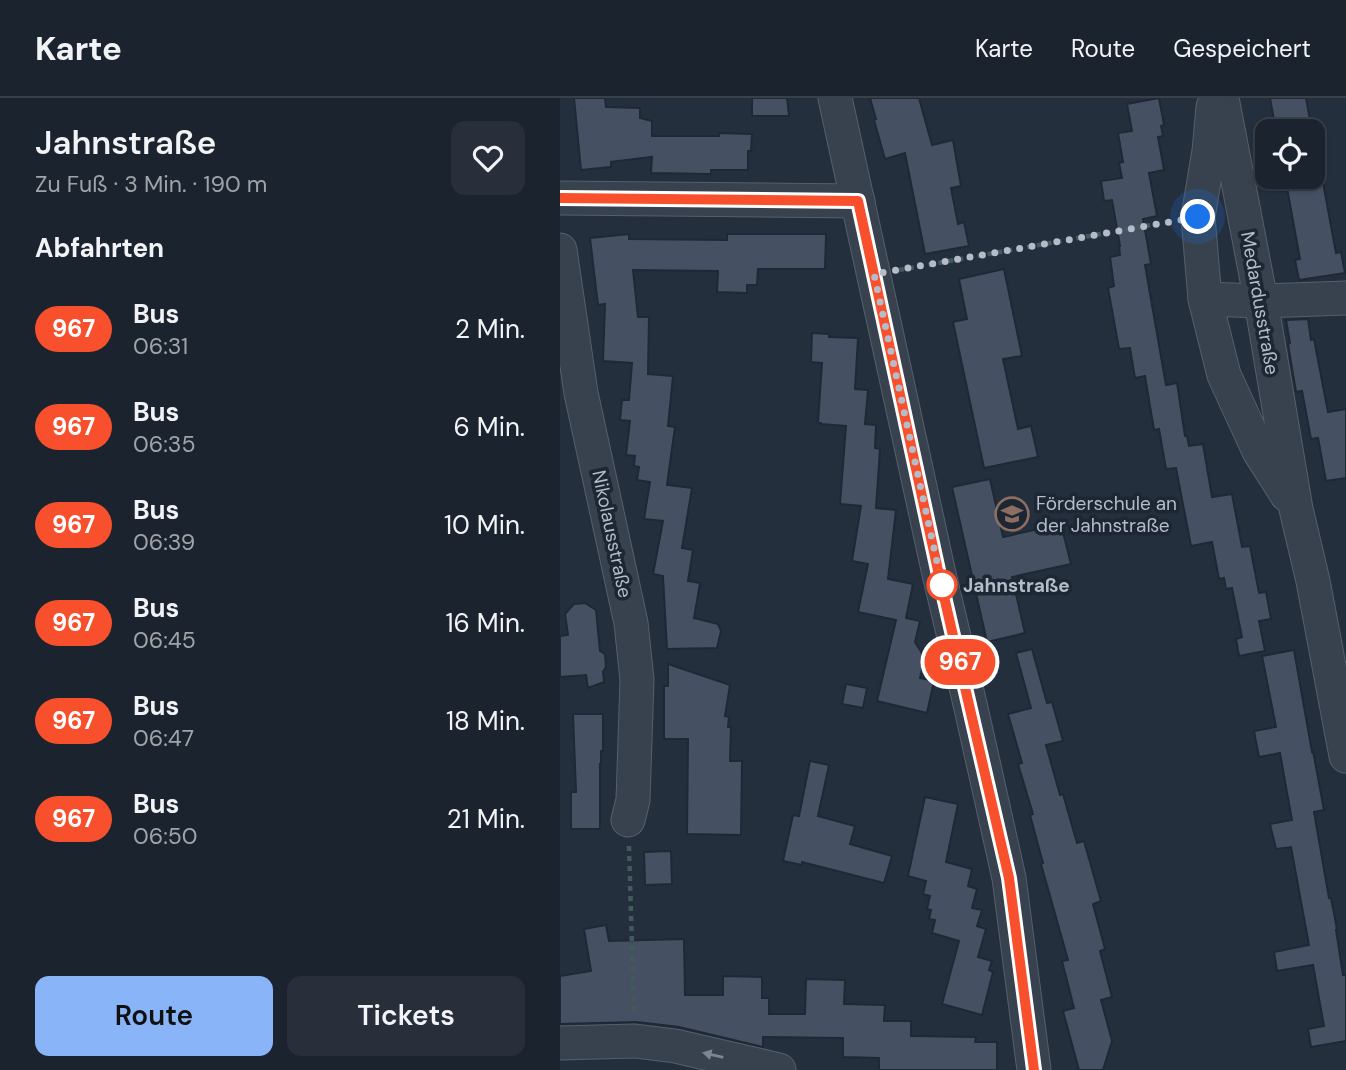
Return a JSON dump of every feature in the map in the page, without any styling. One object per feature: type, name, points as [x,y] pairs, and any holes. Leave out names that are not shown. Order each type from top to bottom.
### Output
[{"type":"street","points":[[835,98],[939,575],[1009,878],[1034,1070]]},
{"type":"street","name":"Medardusstraße","points":[[1214,98],[1198,217],[1205,299],[1224,374],[1259,451],[1296,509]]},
{"type":"street","name":"Medardusstraße","points":[[1222,98],[1261,301],[1296,509],[1313,581],[1346,756]]},
{"type":"street","points":[[560,198],[858,201]]},
{"type":"street","name":"Nikolausstraße","points":[[560,250],[581,393],[631,623],[637,680],[633,800],[628,820]]},
{"type":"street","points":[[1205,299],[1261,301],[1346,298]]},
{"type":"street","points":[[560,1043],[635,1041],[675,1046],[779,1070]]},
{"type":"path","points":[[874,274],[1198,217]]},
{"type":"path","points":[[628,820],[635,1041]]},
{"type":"building","points":[[574,98],[605,98],[606,107],[640,108],[640,118],[652,121],[652,136],[752,134],[748,170],[711,170],[711,174],[651,173],[652,157],[611,162],[611,167],[581,170]]},
{"type":"building","points":[[752,98],[787,98],[789,116],[752,116]]},
{"type":"building","points":[[870,98],[919,98],[932,145],[953,140],[961,186],[951,188],[958,224],[964,222],[969,246],[925,254],[905,153],[885,159]]},
{"type":"building","points":[[1159,98],[1164,125],[1161,126],[1163,136],[1158,137],[1164,170],[1149,173],[1157,216],[1143,219],[1151,264],[1145,265],[1166,385],[1177,383],[1189,446],[1203,444],[1212,497],[1232,494],[1242,547],[1250,546],[1259,593],[1266,592],[1271,619],[1259,621],[1265,651],[1239,656],[1236,639],[1242,637],[1232,588],[1226,589],[1224,578],[1219,579],[1212,542],[1191,546],[1176,468],[1166,469],[1159,429],[1154,430],[1145,376],[1135,378],[1130,348],[1119,349],[1108,288],[1114,286],[1110,257],[1120,255],[1120,246],[1112,200],[1104,201],[1101,181],[1122,178],[1119,163],[1123,162],[1118,133],[1132,131],[1127,104]]},
{"type":"building","points":[[1270,98],[1306,98],[1310,119],[1274,119]]},
{"type":"building","points":[[1287,189],[1324,189],[1336,253],[1341,252],[1345,273],[1299,280],[1295,260],[1300,259]]},
{"type":"building","points":[[629,234],[629,239],[727,240],[727,234],[826,234],[825,269],[758,269],[757,285],[747,285],[747,293],[717,292],[718,271],[633,270],[638,317],[649,317],[648,374],[673,376],[668,426],[675,427],[667,485],[692,488],[682,548],[693,550],[688,581],[700,583],[694,618],[718,624],[721,631],[717,648],[667,649],[663,576],[653,574],[663,521],[644,519],[650,482],[637,480],[639,467],[634,466],[635,456],[626,455],[630,421],[620,420],[622,400],[629,400],[632,363],[603,361],[605,304],[598,305],[590,238]]},
{"type":"building","points":[[1004,269],[1022,356],[1003,359],[1018,429],[1031,426],[1038,457],[984,468],[953,322],[967,319],[959,279]]},
{"type":"building","points":[[1308,319],[1328,412],[1346,409],[1346,478],[1326,481],[1318,438],[1311,439],[1302,391],[1296,392],[1286,320]]},
{"type":"building","points":[[812,333],[829,334],[829,337],[858,338],[855,389],[868,390],[865,424],[876,425],[875,448],[880,449],[876,508],[896,510],[888,579],[913,584],[906,618],[920,621],[915,642],[925,658],[920,678],[934,681],[927,713],[877,701],[896,620],[858,612],[868,564],[852,561],[861,506],[840,504],[846,426],[818,423],[822,363],[811,362]]},
{"type":"building","points":[[990,479],[1003,537],[1061,524],[1071,564],[1012,577],[1025,633],[987,642],[952,487]]},
{"type":"building","points":[[585,603],[596,610],[600,651],[605,654],[606,667],[603,672],[604,682],[588,688],[586,675],[560,677],[560,636],[568,635],[565,614],[574,604]]},
{"type":"building","points":[[1032,649],[1047,703],[1052,702],[1063,741],[1046,745],[1077,843],[1084,841],[1101,901],[1093,904],[1105,949],[1100,951],[1112,997],[1101,1000],[1112,1041],[1103,1070],[1079,1070],[1063,1011],[1074,1008],[1062,961],[1068,960],[1041,864],[1043,863],[1030,815],[1033,814],[1018,764],[1022,763],[1008,714],[1031,708],[1016,653]]},
{"type":"building","points":[[1294,650],[1324,810],[1314,812],[1343,975],[1346,975],[1346,1041],[1311,1047],[1308,1029],[1324,1026],[1313,965],[1277,971],[1274,952],[1309,945],[1291,847],[1276,849],[1270,824],[1292,820],[1280,753],[1259,757],[1254,731],[1276,727],[1262,656]]},
{"type":"building","points":[[668,664],[730,685],[725,716],[729,717],[728,727],[731,727],[730,761],[742,761],[741,835],[687,834],[688,739],[664,739],[664,686],[668,686]]},
{"type":"building","points":[[846,684],[867,688],[863,708],[842,704]]},
{"type":"building","points":[[573,714],[603,714],[600,829],[571,829],[571,792],[576,792]]},
{"type":"building","points":[[810,761],[829,765],[818,816],[855,826],[850,844],[892,856],[884,883],[802,862],[802,865],[783,861],[793,815],[799,816]]},
{"type":"building","points":[[925,797],[958,804],[946,862],[972,869],[968,886],[977,889],[972,908],[982,910],[977,926],[986,929],[978,957],[992,961],[989,970],[993,972],[982,1015],[942,1004],[959,941],[932,933],[935,920],[929,919],[931,910],[927,909],[930,896],[923,894],[926,881],[908,876]]},
{"type":"building","points":[[671,851],[672,884],[645,885],[644,852]]},
{"type":"building","points":[[606,925],[609,941],[684,939],[685,995],[723,995],[723,976],[762,977],[762,998],[769,998],[769,1014],[805,1014],[806,979],[845,980],[844,1004],[885,1005],[884,1021],[911,1021],[911,1036],[976,1037],[975,1042],[997,1042],[997,1070],[879,1070],[879,1058],[843,1057],[843,1038],[763,1037],[763,1047],[679,1027],[637,1022],[560,1024],[560,976],[591,971],[584,929]]},
{"type":"bus line","name":"967","points":[[560,198],[858,201],[939,575],[1009,878],[1034,1070]]},
{"type":"place","name":"Förderschule an der Jahnstraße","points":[[1012,514]]},
{"type":"place","name":"Jahnstraße","points":[[942,585]]},
{"type":"route","points":[[942,585],[874,274],[1198,217]]}]
